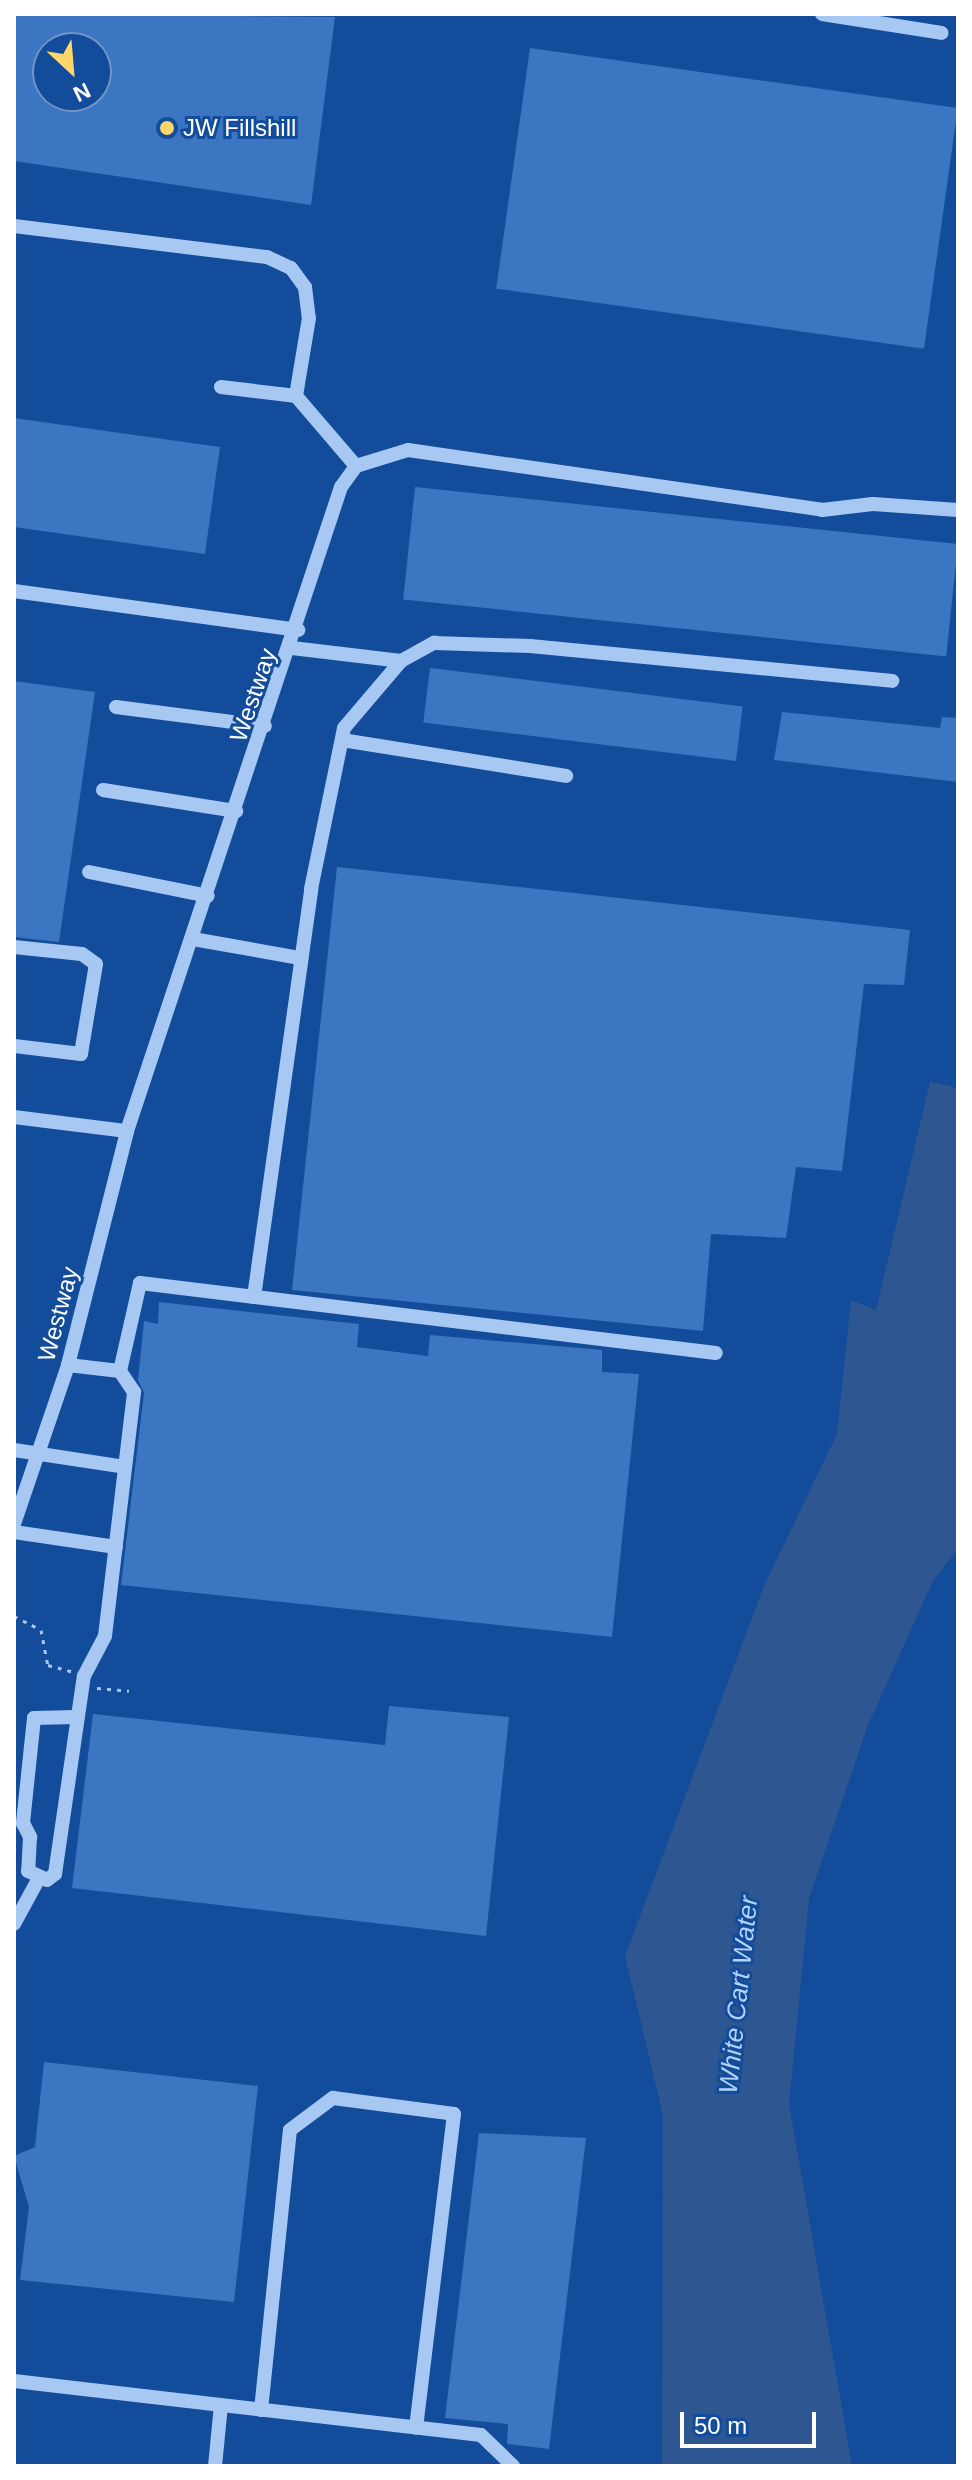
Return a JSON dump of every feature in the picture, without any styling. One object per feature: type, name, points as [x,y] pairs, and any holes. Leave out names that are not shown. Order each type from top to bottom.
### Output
[{"type":"street","points":[[822,14],[870,17],[942,33]]},
{"type":"street","points":[[14,226],[267,257],[291,268],[305,287],[309,318],[296,396]]},
{"type":"street","points":[[221,387],[296,396],[356,466],[408,450],[822,510],[873,504],[958,510]]},
{"type":"street","name":"Westway","points":[[14,1524],[68,1365],[127,1131],[298,630],[341,487],[356,466]]},
{"type":"street","points":[[14,591],[298,630]]},
{"type":"street","points":[[254,1297],[300,958],[342,740],[401,661],[434,643],[530,646],[892,681]]},
{"type":"street","points":[[292,648],[401,661]]},
{"type":"street","points":[[116,707],[265,726]]},
{"type":"street","points":[[342,740],[566,776]]},
{"type":"street","points":[[103,790],[236,811]]},
{"type":"street","points":[[89,872],[208,896]]},
{"type":"street","points":[[193,939],[300,958]]},
{"type":"street","points":[[14,947],[82,954],[96,964],[81,1054],[14,1046]]},
{"type":"street","points":[[14,1117],[127,1131]]},
{"type":"street","points":[[75,1717],[34,1718],[23,1823],[30,1837],[28,1871],[39,1878],[55,1874],[75,1717],[84,1676],[103,1641],[134,1392],[120,1371],[140,1283],[716,1353]]},
{"type":"street","points":[[68,1365],[120,1371]]},
{"type":"street","points":[[14,1450],[125,1467]]},
{"type":"street","points":[[14,1532],[116,1547]]},
{"type":"street","points":[[14,1924],[39,1878]]},
{"type":"street","points":[[261,2410],[290,2130],[333,2098],[454,2114],[416,2428]]},
{"type":"street","points":[[14,2381],[481,2435],[513,2466]]},
{"type":"street","points":[[215,2466],[221,2405]]},
{"type":"path","points":[[14,1616],[41,1630],[48,1665],[84,1676],[97,1688],[129,1691]]},
{"type":"water","name":"White Cart Water","points":[[930,1082],[958,1088],[958,1548],[933,1581],[867,1727],[809,1899],[789,2104],[852,2466],[662,2466],[663,2115],[625,1956],[764,1586],[837,1434],[851,1300],[876,1310]]},
{"type":"building","name":"JW Fillshill","points":[[14,14],[335,17],[311,205],[14,161]]},
{"type":"building","points":[[530,48],[958,108],[924,349],[496,289]]},
{"type":"building","points":[[14,418],[220,447],[205,554],[14,527]]},
{"type":"building","points":[[415,487],[958,544],[946,656],[403,599]]},
{"type":"building","points":[[430,668],[743,706],[736,761],[423,723]]},
{"type":"building","points":[[14,681],[95,692],[59,942],[14,937]]},
{"type":"building","points":[[782,712],[940,728],[942,717],[958,718],[958,782],[774,760]]},
{"type":"building","points":[[337,867],[910,930],[904,985],[864,984],[842,1171],[796,1167],[786,1238],[711,1234],[703,1331],[292,1290]]},
{"type":"building","points":[[159,1302],[359,1324],[357,1347],[428,1356],[430,1335],[602,1350],[602,1372],[639,1374],[612,1637],[121,1585],[144,1393],[138,1380],[144,1321],[158,1324]]},
{"type":"building","points":[[389,1706],[509,1717],[486,1936],[72,1888],[93,1714],[385,1745]]},
{"type":"building","points":[[44,2062],[258,2086],[234,2302],[20,2280],[29,2207],[14,2156],[35,2147]]},
{"type":"building","points":[[479,2133],[586,2138],[549,2449],[507,2444],[508,2424],[445,2418]]},
{"type":"place","name":"JW Fillshill","points":[[167,128]]}]
